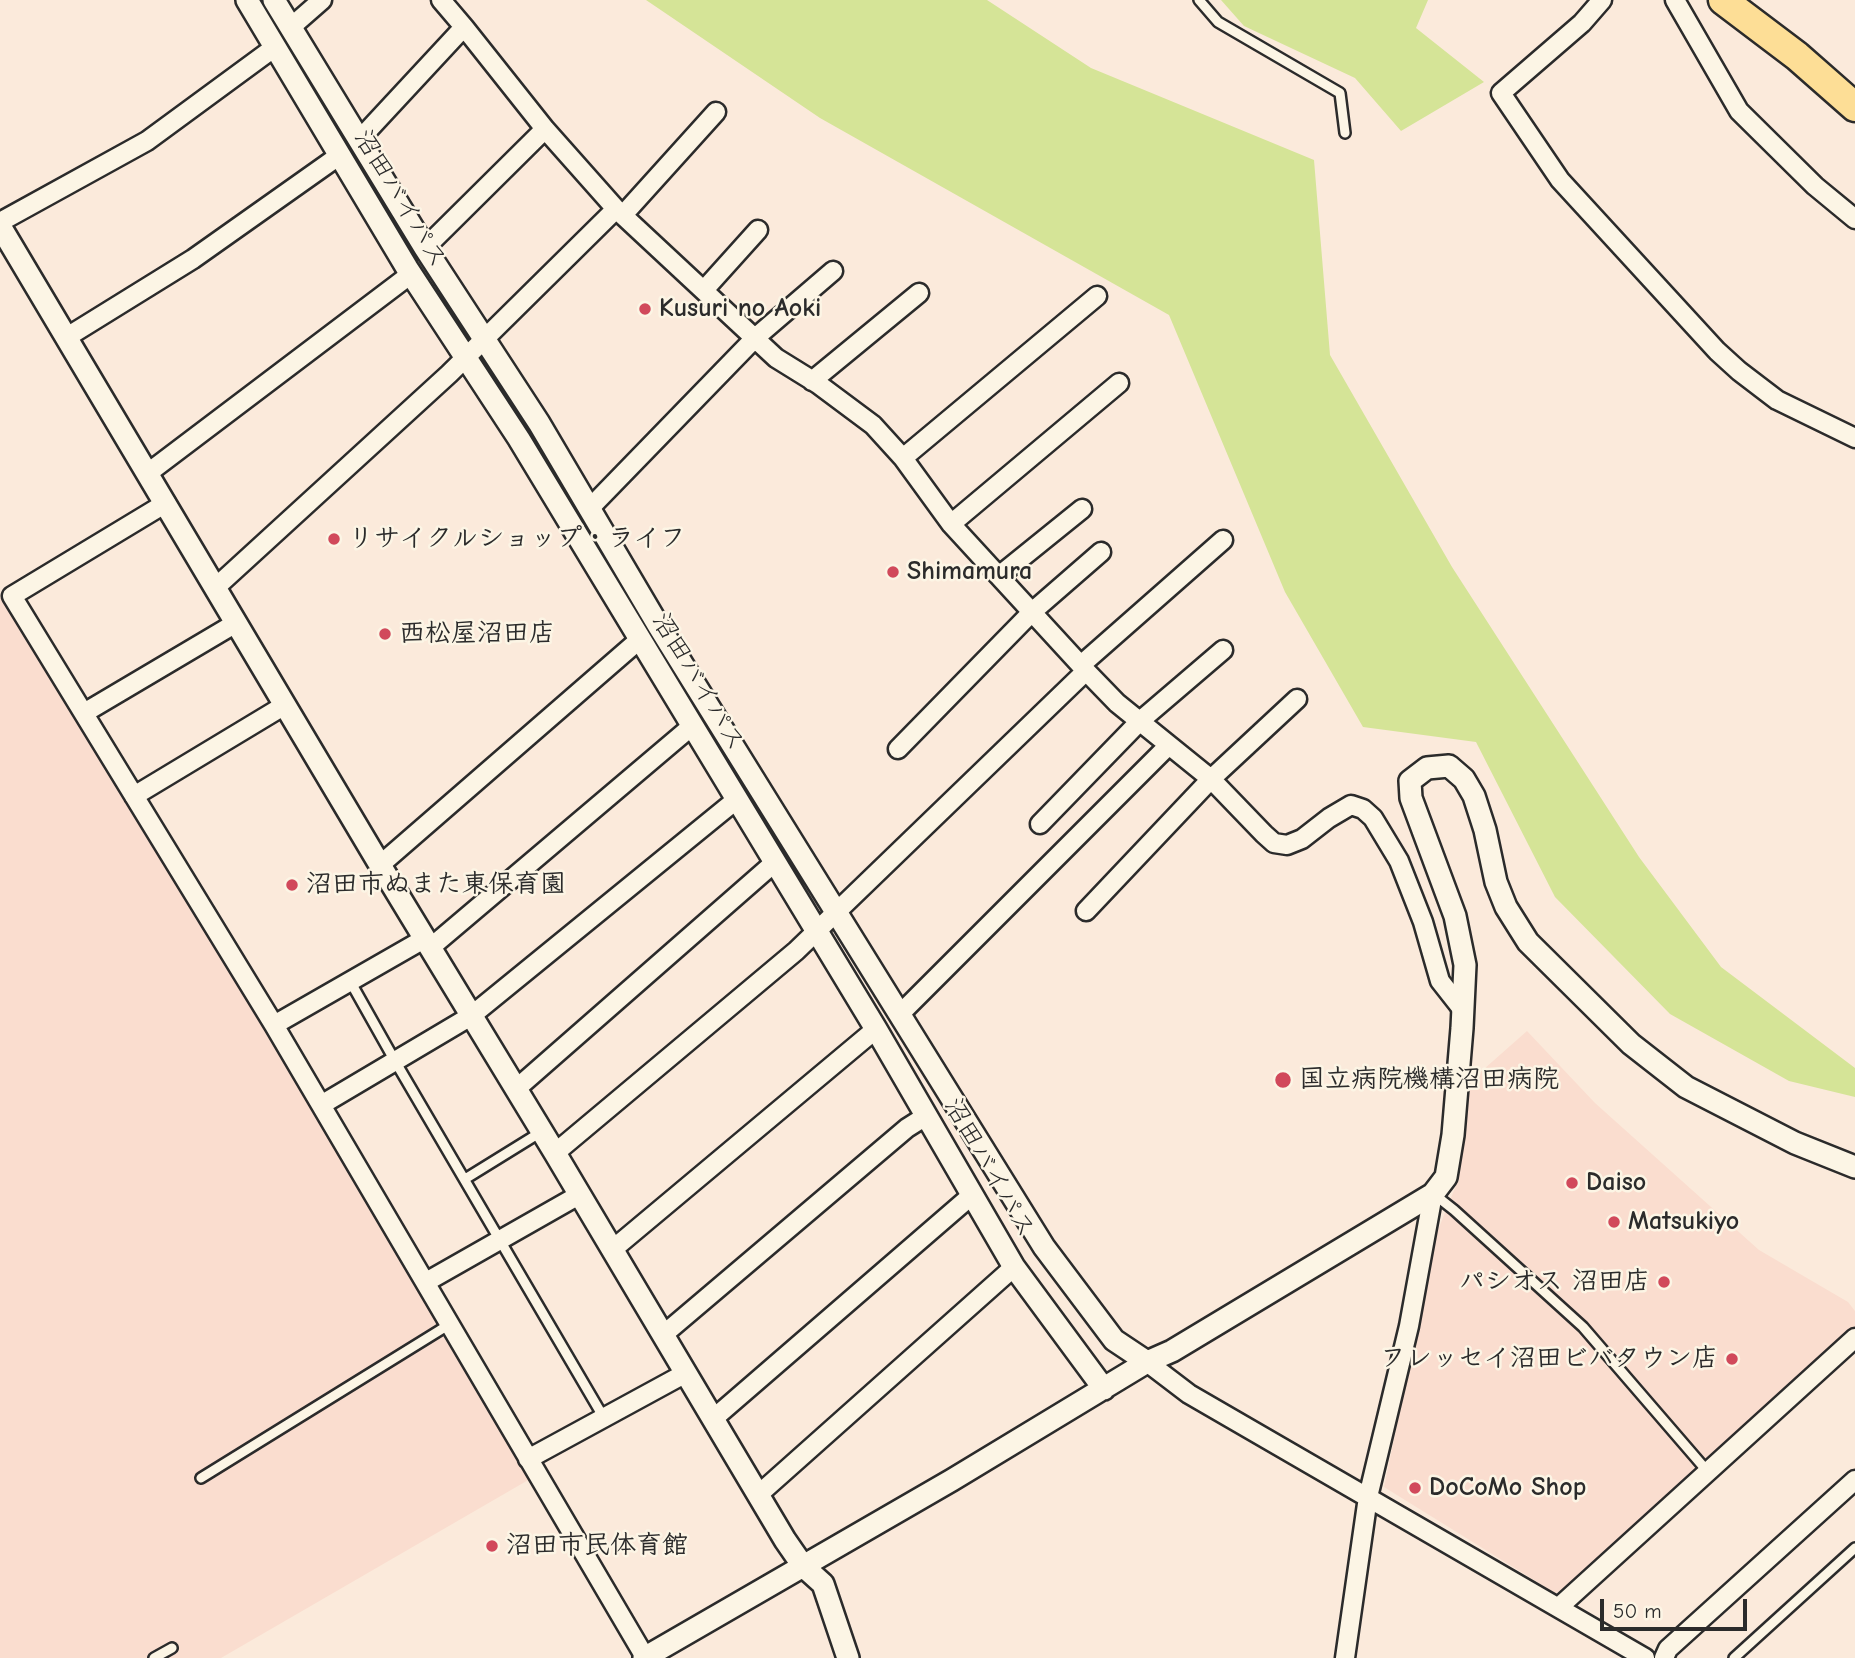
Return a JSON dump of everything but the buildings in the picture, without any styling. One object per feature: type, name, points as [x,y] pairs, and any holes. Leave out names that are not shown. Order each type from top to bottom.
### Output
[{"type":"main road","points":[[1723,0],[1797,57],[1855,107]]},
{"type":"street","name":"沼田バイパス","points":[[247,0],[411,274],[519,439],[876,1029],[1014,1267],[1104,1389]]},
{"type":"street","name":"沼田バイパス","points":[[274,0],[425,248],[539,423],[658,625],[1044,1247],[1114,1340],[1147,1362]]},
{"type":"street","points":[[290,28],[322,0]]},
{"type":"street","points":[[441,0],[545,129],[619,212],[776,358],[873,425],[903,458],[951,524],[1117,703],[1211,779],[1274,843],[1287,845],[1302,839],[1329,818],[1351,806],[1363,809],[1373,818],[1399,860],[1423,922],[1440,981],[1462,1009]]},
{"type":"street","points":[[1602,0],[1581,23],[1502,93],[1560,180],[1717,351],[1777,400],[1855,438]]},
{"type":"street","points":[[1675,0],[1739,111],[1815,186],[1855,219]]},
{"type":"street","points":[[360,139],[464,27]]},
{"type":"street","points":[[275,47],[147,141],[0,225],[758,1495],[803,1566],[823,1584],[848,1658]]},
{"type":"street","points":[[215,588],[466,358],[619,212],[716,112]]},
{"type":"street","points":[[425,248],[545,129]]},
{"type":"street","points":[[67,337],[194,259],[340,155]]},
{"type":"street","points":[[704,290],[758,230]]},
{"type":"street","points":[[590,508],[755,338],[833,271]]},
{"type":"street","points":[[148,473],[411,274]]},
{"type":"street","points":[[812,381],[919,293]]},
{"type":"street","points":[[903,458],[1097,296]]},
{"type":"street","points":[[951,524],[1119,383]]},
{"type":"street","points":[[166,503],[12,596],[275,1025],[528,1459],[654,1655],[1147,1362],[1172,1351],[1433,1194],[1446,1177],[1453,1135],[1465,965],[1455,916],[1411,797],[1410,781],[1427,768],[1449,766],[1464,779],[1474,796],[1485,830],[1496,882],[1506,907],[1528,942],[1632,1044],[1686,1087],[1795,1143],[1855,1167]]},
{"type":"street","points":[[999,576],[1082,509]]},
{"type":"street","points":[[555,1153],[796,951],[1084,668],[1223,540]]},
{"type":"street","points":[[898,749],[1032,612],[1101,552]]},
{"type":"street","points":[[83,713],[236,623]]},
{"type":"street","points":[[380,865],[639,640]]},
{"type":"street","points":[[1040,824],[1140,722],[1223,650]]},
{"type":"street","points":[[1086,911],[1211,779],[1297,699]]},
{"type":"street","points":[[134,796],[285,705]]},
{"type":"street","points":[[275,1025],[350,981],[427,943],[692,726]]},
{"type":"street","points":[[900,1014],[1170,745]]},
{"type":"street","points":[[321,1105],[471,1016],[736,800]]},
{"type":"street","points":[[516,1089],[774,863]]},
{"type":"street","points":[[612,1250],[876,1029]]},
{"type":"street","points":[[663,1335],[908,1128],[926,1116]]},
{"type":"street","points":[[1345,1658],[1367,1497],[1409,1326],[1433,1194]]},
{"type":"street","points":[[426,1282],[579,1195]]},
{"type":"street","points":[[713,1419],[972,1195]]},
{"type":"street","points":[[758,1495],[1014,1267]]},
{"type":"street","points":[[1559,1607],[1855,1338]]},
{"type":"street","points":[[1147,1362],[1189,1394],[1645,1658]]},
{"type":"street","points":[[528,1459],[686,1373]]},
{"type":"street","points":[[1664,1658],[1668,1649],[1855,1480]]},
{"type":"lane","points":[[1199,0],[1218,22],[1340,93],[1345,133]]},
{"type":"lane","points":[[350,981],[604,1418]]},
{"type":"lane","points":[[465,1179],[542,1132]]},
{"type":"lane","points":[[1433,1194],[1583,1327],[1708,1472]]},
{"type":"lane","points":[[201,1478],[450,1324]]},
{"type":"lane","points":[[1734,1658],[1855,1548]]},
{"type":"lane","points":[[154,1658],[172,1648]]},
{"type":"shaded area","points":[[0,597],[217,945],[530,1479],[221,1658],[0,1658]]},
{"type":"shaded area","points":[[1527,1031],[1595,1103],[1759,1250],[1848,1302],[1855,1311],[1855,1326],[1566,1590],[1555,1593],[1384,1487],[1438,1230],[1457,1183],[1467,1084]]},
{"type":"green space","points":[[646,0],[987,0],[1091,68],[1314,160],[1330,355],[1452,567],[1639,857],[1721,967],[1855,1068],[1855,1097],[1789,1081],[1670,1014],[1555,897],[1476,742],[1363,727],[1285,592],[1169,315],[820,118]]},
{"type":"green space","points":[[1221,0],[1428,0],[1416,28],[1484,82],[1401,131],[1355,78],[1244,26]]},
{"type":"place","name":"Kusuri no Aoki","points":[[645,309]]},
{"type":"place","name":"リサイクルショップ・ライフ","points":[[334,539]]},
{"type":"place","name":"Shimamura","points":[[893,572]]},
{"type":"place","name":"西松屋沼田店","points":[[385,634]]},
{"type":"place","name":"沼田市ぬまた東保育園","points":[[292,885]]},
{"type":"place","name":"国立病院機構沼田病院","points":[[1283,1080]]},
{"type":"place","name":"Daiso","points":[[1572,1183]]},
{"type":"place","name":"Matsukiyo","points":[[1614,1222]]},
{"type":"place","name":"パシオス 沼田店","points":[[1664,1282]]},
{"type":"place","name":"フレッセイ沼田ビバタウン店","points":[[1732,1359]]},
{"type":"place","name":"DoCoMo Shop","points":[[1415,1488]]},
{"type":"place","name":"沼田市民体育館","points":[[492,1546]]}]
